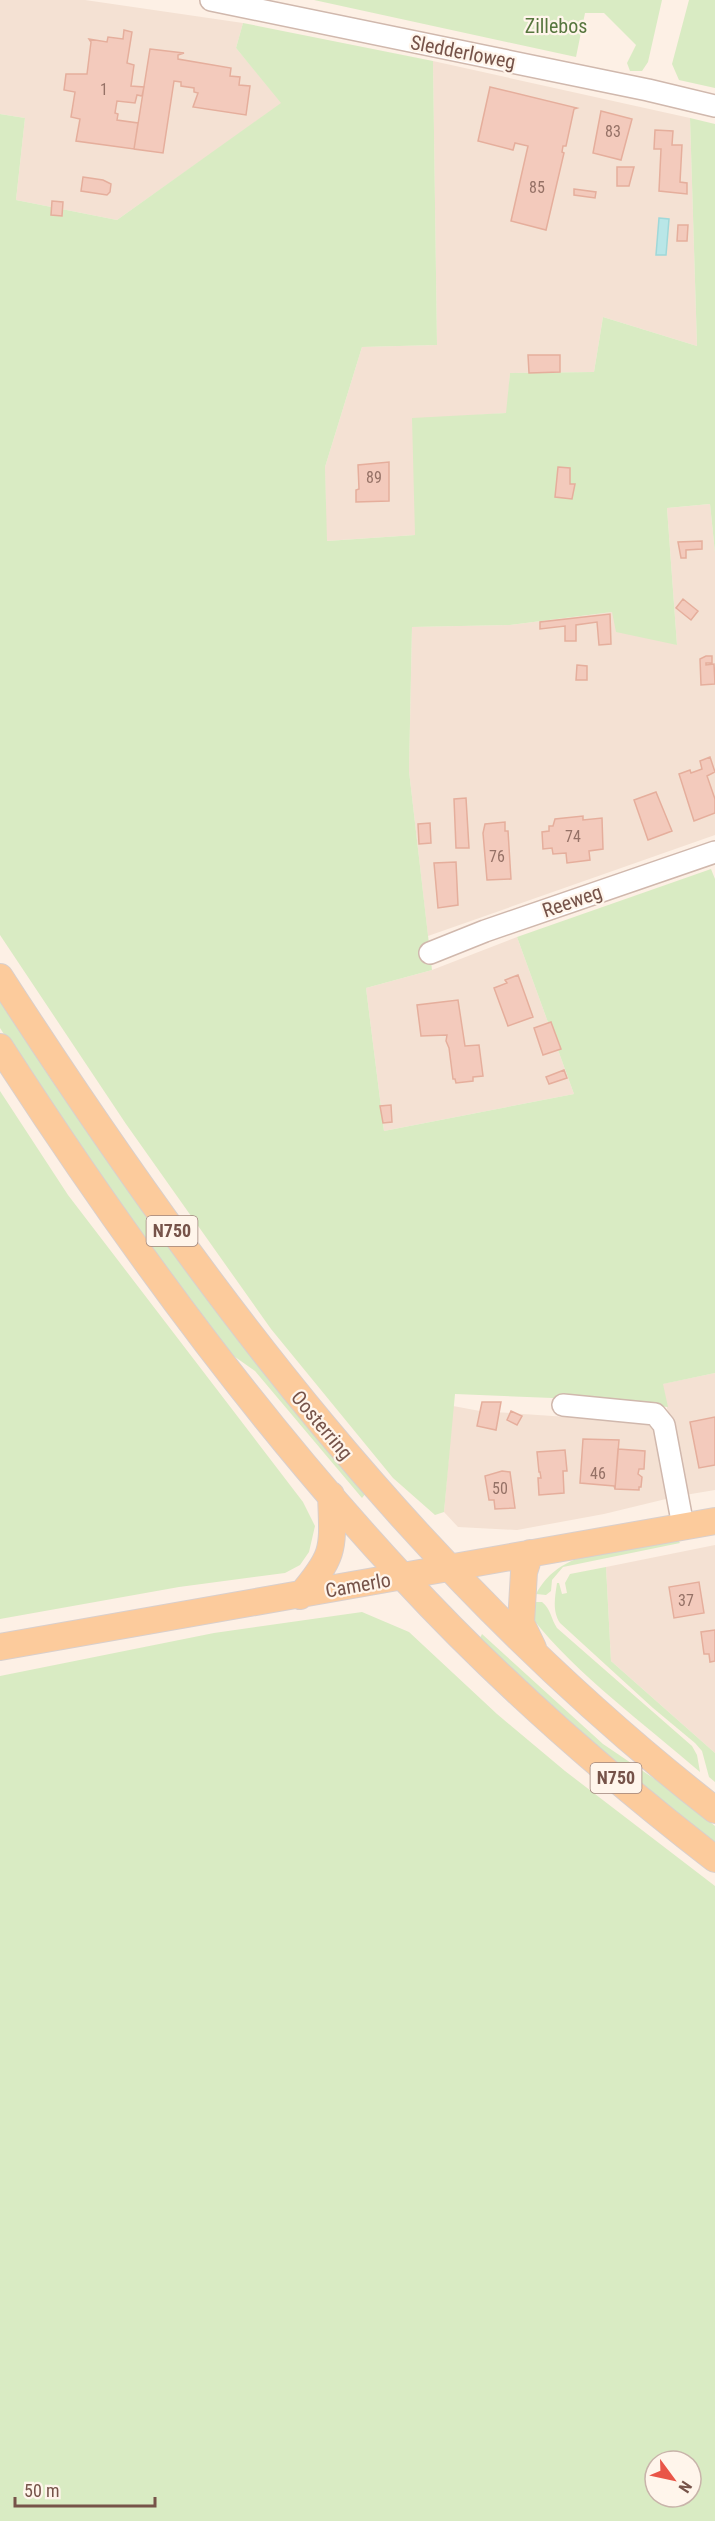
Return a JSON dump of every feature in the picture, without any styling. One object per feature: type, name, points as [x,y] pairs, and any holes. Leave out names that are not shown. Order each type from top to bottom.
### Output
[{"type":"main road","name":"Oosterring","points":[[0,977],[70,1084],[197,1267],[266,1357],[354,1464],[449,1569],[537,1656],[577,1694],[715,1810]]},
{"type":"main road","name":"Oosterring","points":[[0,1047],[168,1290],[246,1393],[403,1577],[519,1694],[630,1791],[715,1859]]},
{"type":"main road","points":[[300,1596],[318,1575],[331,1551],[331,1495]]},
{"type":"main road","name":"Camerlo","points":[[0,1647],[300,1596],[715,1521]]},
{"type":"main road","points":[[530,1553],[524,1572],[521,1623],[537,1656]]},
{"type":"street","name":"Sledderloweg","points":[[211,0],[637,87],[715,106]]},
{"type":"street","name":"Reeweg","points":[[430,953],[485,931],[715,852]]},
{"type":"street","points":[[563,1405],[655,1414],[664,1425],[683,1526]]},
{"type":"shaded area","points":[[0,0],[85,0],[243,23],[236,48],[282,103],[117,220],[16,200],[25,118],[0,114]]},
{"type":"shaded area","points":[[433,61],[690,118],[697,346],[603,317],[594,372],[510,373],[507,413],[477,415],[415,535],[326,541],[325,467],[362,347],[437,345]]},
{"type":"shaded area","points":[[710,504],[715,553],[715,835],[428,936],[409,771],[412,627],[510,625],[612,612],[677,645],[667,508]]},
{"type":"shaded area","points":[[517,937],[574,1094],[384,1131],[366,988],[432,970]]},
{"type":"shaded area","points":[[715,1373],[715,1490],[685,1495],[662,1384]]},
{"type":"shaded area","points":[[453,1406],[480,1411],[657,1423],[670,1498],[604,1514],[517,1530],[458,1527],[444,1512]]},
{"type":"shaded area","points":[[715,1545],[715,1753],[611,1661],[606,1567]]},
{"type":"green space","name":"Zillebos","points":[[314,0],[662,0],[648,62],[642,71],[630,71],[627,63],[636,45],[604,13],[585,13],[576,57]]},
{"type":"green space","points":[[689,0],[715,0],[715,88],[679,80],[672,64]]},
{"type":"green space","points":[[243,23],[433,61],[437,345],[362,347],[325,467],[327,541],[415,535],[412,418],[506,413],[510,373],[594,372],[603,317],[697,346],[690,118],[715,124],[715,553],[710,504],[667,508],[677,645],[616,632],[612,612],[510,625],[412,627],[409,771],[432,970],[366,988],[384,1131],[574,1094],[517,937],[711,869],[715,879],[715,1373],[663,1384],[668,1407],[578,1399],[455,1394],[444,1512],[435,1515],[393,1478],[271,1329],[126,1124],[0,935],[0,114],[25,118],[16,200],[117,220],[281,103],[236,48]]},
{"type":"green space","points":[[0,999],[162,1237],[240,1343],[366,1493],[362,1498],[255,1371],[228,1352],[175,1281],[0,1028]]},
{"type":"green space","points":[[0,1091],[68,1195],[303,1502],[315,1526],[309,1552],[300,1565],[285,1573],[179,1587],[0,1619]]},
{"type":"green space","points":[[677,1538],[680,1543],[563,1567],[552,1580],[551,1591],[546,1595],[536,1594],[550,1575],[574,1560]]},
{"type":"green space","points":[[606,1567],[611,1661],[715,1753],[715,1782],[709,1777],[702,1751],[695,1743],[653,1708],[557,1618],[555,1604],[557,1583],[559,1583],[562,1594],[567,1593],[565,1583],[570,1574]]},
{"type":"green space","points":[[535,1602],[542,1602],[557,1628],[692,1746],[697,1755],[700,1772],[570,1660],[533,1619]]},
{"type":"green space","points":[[362,1612],[409,1632],[497,1714],[565,1771],[715,1886],[715,2521],[0,2521],[0,1676],[214,1633]]},
{"type":"green space","points":[[482,1634],[603,1744],[662,1784],[715,1826],[715,1843],[624,1769],[508,1665],[480,1638]]},
{"type":"water","points":[[659,218],[669,219],[666,255],[656,255]]},
{"type":"building","points":[[124,30],[132,32],[127,63],[134,65],[131,86],[144,87],[142,96],[137,95],[135,103],[117,101],[115,113],[118,114],[117,120],[138,123],[134,149],[76,141],[80,119],[71,117],[75,92],[64,90],[66,74],[87,74],[91,42],[89,39],[107,42],[108,37],[123,39]]},
{"type":"building","points":[[150,49],[184,53],[178,55],[178,59],[231,68],[230,76],[240,77],[239,85],[250,86],[246,115],[193,107],[198,93],[194,92],[194,88],[181,86],[181,82],[174,81],[163,153],[134,149]]},
{"type":"building","points":[[490,87],[577,108],[574,109],[566,146],[563,146],[562,152],[564,153],[546,230],[511,221],[528,146],[515,143],[513,150],[478,141]]},
{"type":"building","points":[[601,111],[632,119],[621,160],[593,153]]},
{"type":"building","points":[[655,130],[673,131],[672,145],[682,145],[680,182],[687,183],[687,194],[659,191],[661,149],[654,149]]},
{"type":"building","points":[[617,167],[634,167],[629,186],[617,186]]},
{"type":"building","points":[[83,177],[103,180],[111,184],[110,192],[107,195],[81,191]]},
{"type":"building","points":[[574,189],[596,192],[595,198],[574,195]]},
{"type":"building","points":[[52,201],[63,202],[62,216],[51,215]]},
{"type":"building","points":[[678,225],[688,225],[687,241],[677,241]]},
{"type":"building","points":[[528,355],[560,355],[560,372],[529,373]]},
{"type":"building","points":[[389,462],[389,501],[356,502],[356,490],[359,489],[358,465]]},
{"type":"building","points":[[558,467],[570,468],[570,484],[575,484],[572,499],[555,497]]},
{"type":"building","points":[[702,541],[702,549],[686,550],[686,558],[681,558],[678,542]]},
{"type":"building","points":[[683,599],[698,611],[691,620],[676,608]]},
{"type":"building","points":[[610,614],[611,644],[599,645],[597,622],[576,625],[576,641],[565,641],[565,626],[540,629],[540,622]]},
{"type":"building","points":[[712,656],[712,663],[706,663],[706,665],[714,664],[715,684],[701,685],[700,659]]},
{"type":"building","points":[[577,665],[587,666],[587,680],[576,680]]},
{"type":"building","points":[[710,757],[715,772],[707,776],[715,799],[715,813],[694,821],[679,774],[702,769],[700,761]]},
{"type":"building","points":[[656,792],[672,831],[648,840],[634,800]]},
{"type":"building","points":[[466,798],[469,848],[456,848],[454,799]]},
{"type":"building","points":[[583,816],[583,820],[602,818],[603,849],[589,851],[590,860],[567,863],[566,853],[553,854],[552,848],[543,849],[542,832],[549,831],[549,826],[553,826],[555,819]]},
{"type":"building","points":[[505,822],[505,831],[508,831],[511,879],[487,880],[483,833],[485,824]]},
{"type":"building","points":[[430,823],[431,843],[419,844],[418,824]]},
{"type":"building","points":[[456,862],[458,905],[438,908],[434,863]]},
{"type":"building","points":[[518,975],[533,1017],[508,1026],[494,988]]},
{"type":"building","points":[[458,1000],[465,1046],[479,1045],[483,1076],[473,1077],[473,1081],[456,1083],[453,1079],[446,1041],[447,1035],[421,1036],[417,1005]]},
{"type":"building","points":[[551,1022],[561,1049],[543,1055],[534,1028]]},
{"type":"building","points":[[564,1070],[567,1078],[549,1084],[546,1077]]},
{"type":"building","points":[[391,1105],[392,1122],[383,1123],[380,1106]]},
{"type":"building","points":[[482,1402],[501,1402],[496,1430],[477,1426]]},
{"type":"building","points":[[511,1411],[522,1416],[517,1425],[507,1420]]},
{"type":"building","points":[[715,1417],[715,1465],[699,1468],[690,1422]]},
{"type":"building","points":[[583,1439],[619,1440],[615,1489],[614,1486],[580,1483]]},
{"type":"building","points":[[618,1449],[645,1451],[644,1469],[639,1469],[638,1474],[642,1477],[639,1490],[615,1489]]},
{"type":"building","points":[[565,1450],[567,1471],[563,1471],[564,1493],[539,1495],[538,1478],[541,1478],[537,1452]]},
{"type":"building","points":[[502,1471],[510,1472],[515,1508],[495,1509],[494,1500],[489,1500],[485,1476]]},
{"type":"building","points":[[699,1582],[704,1613],[674,1618],[669,1587]]},
{"type":"building","points":[[715,1630],[715,1661],[710,1662],[709,1654],[704,1654],[701,1632]]}]
